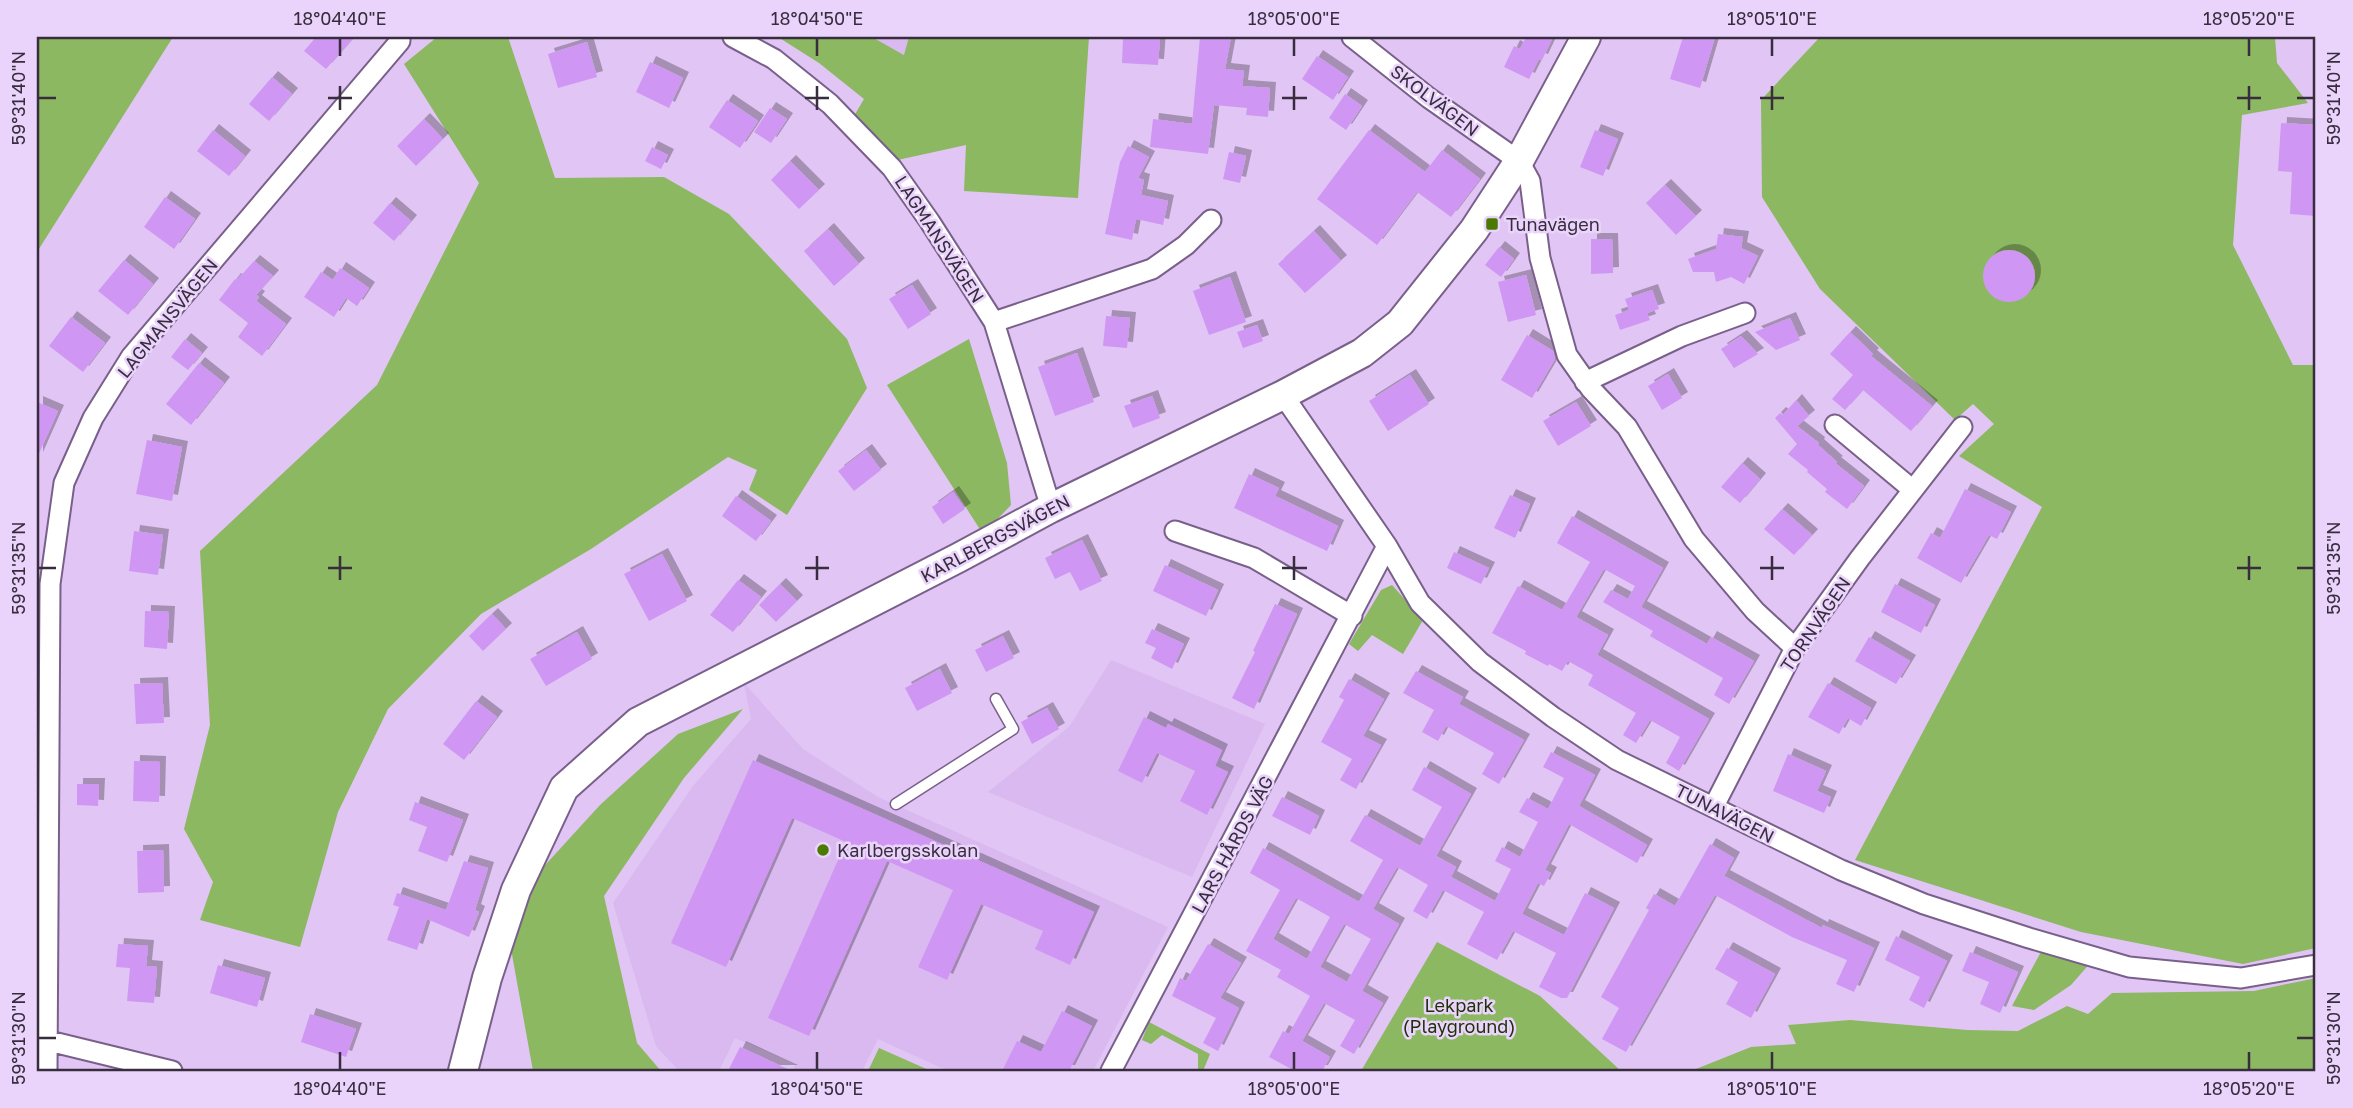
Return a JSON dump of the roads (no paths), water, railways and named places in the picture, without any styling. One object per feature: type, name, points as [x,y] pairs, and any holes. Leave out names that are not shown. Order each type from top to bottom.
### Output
[{"type":"street","name":"LAGMANSVÄGEN","points":[[47,1071],[50,584],[64,483],[93,418],[131,357],[400,41],[400,37]]},
{"type":"street","name":"LAGMANSVÄGEN","points":[[733,37],[774,59],[830,104],[892,167],[994,323],[1051,508]]},
{"type":"street","name":"SKOLVÄGEN","points":[[1352,37],[1519,162]]},
{"type":"street","name":"KARLBERGSVÄGEN","points":[[463,1071],[487,978],[516,890],[564,788],[638,722],[1051,508],[1283,395],[1362,353],[1400,323],[1474,230],[1519,162],[1586,37]]},
{"type":"street","points":[[1519,162],[1530,181],[1540,258],[1567,355],[1585,382],[1627,427],[1694,539],[1755,611],[1795,648]]},
{"type":"street","points":[[994,323],[1152,269],[1186,245],[1211,220]]},
{"type":"street","points":[[1585,382],[1682,336],[1745,313]]},
{"type":"street","name":"TUNAVÄGEN","points":[[1283,395],[1387,546],[1420,603],[1480,662],[1553,717],[1617,760],[1841,870],[1924,904],[2029,939],[2129,967],[2241,978],[2316,965]]},
{"type":"street","points":[[1835,425],[1913,490]]},
{"type":"street","name":"TORNVÄGEN","points":[[1714,806],[1795,648],[1962,427]]},
{"type":"street","points":[[1175,531],[1254,558],[1352,616]]},
{"type":"street","name":"LARS HÅRDS VÄG","points":[[1111,1071],[1387,546]]},
{"type":"street","points":[[37,601],[50,584]]},
{"type":"street","points":[[48,1041],[172,1071]]},
{"type":"lane","points":[[896,804],[1013,729],[996,699]]},
{"type":"place","name":"Tunavägen","points":[[1492,224]]},
{"type":"place","name":"Karlbergsskolan","points":[[823,850]]},
{"type":"park label","name":"Lekpark (Playground)","points":[[1459,1015]]}]
